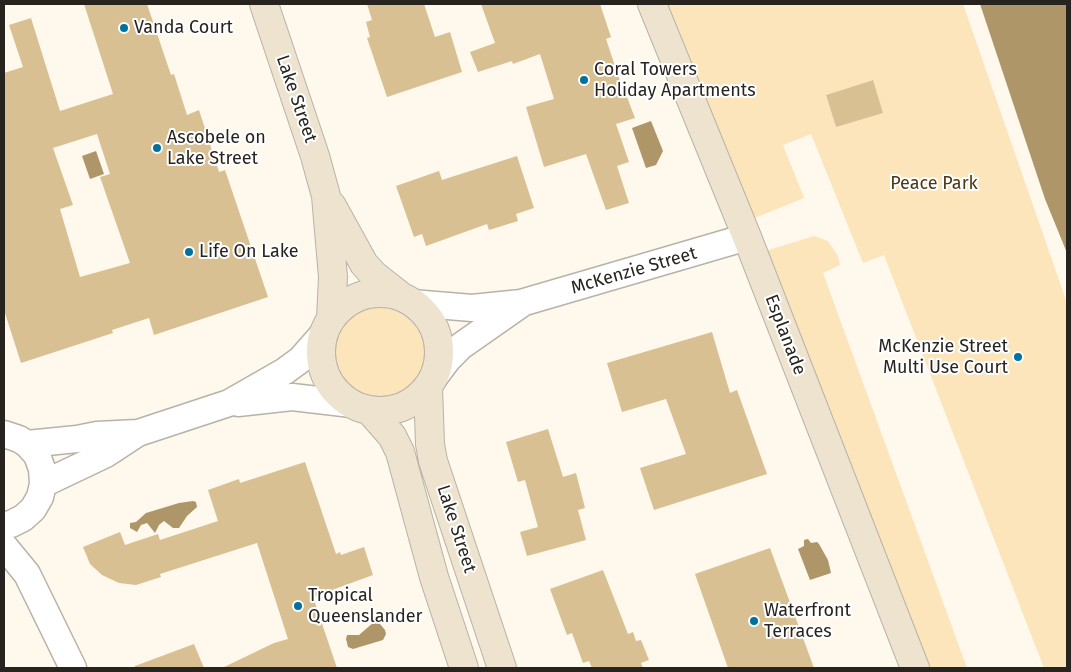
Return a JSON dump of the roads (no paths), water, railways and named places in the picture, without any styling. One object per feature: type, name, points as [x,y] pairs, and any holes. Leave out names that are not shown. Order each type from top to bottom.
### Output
[{"type":"main road","name":"Lake Street","points":[[264,4],[315,156],[326,196],[333,278],[327,326]]},
{"type":"main road","name":"Esplanade","points":[[652,4],[747,237],[915,668]]},
{"type":"main road","name":"Lake Street","points":[[326,196],[364,264],[374,275],[408,300]]},
{"type":"main road","points":[[384,293],[408,300],[420,308],[432,323],[438,342],[439,361],[431,383],[422,394],[407,406],[388,411],[361,408],[336,392],[324,375],[320,355],[327,326],[345,304],[364,295],[384,293]]},
{"type":"main road","name":"Lake Street","points":[[431,383],[430,444],[433,461],[502,668]]},
{"type":"main road","name":"Lake Street","points":[[361,408],[392,436],[400,452],[434,577],[464,668]]},
{"type":"street","name":"McKenzie Street","points":[[408,300],[472,308],[521,303],[747,237]]},
{"type":"street","name":"McKenzie Street","points":[[431,383],[460,346],[521,303]]},
{"type":"street","points":[[43,484],[106,454],[138,433],[229,403],[285,371],[300,360],[327,326]]},
{"type":"street","points":[[229,403],[292,398],[361,408]]},
{"type":"street","points":[[11,435],[77,439],[97,434],[138,433]]},
{"type":"street","points":[[11,435],[37,455],[42,469],[43,484],[40,497],[33,509],[25,533],[27,574]]},
{"type":"street","points":[[4,524],[11,524],[23,518],[33,509]]},
{"type":"street","points":[[4,546],[27,574],[73,668]]},
{"type":"place","name":"Vanda Court","points":[[124,28]]},
{"type":"place","name":"Coral Towers Holiday Apartments","points":[[584,80]]},
{"type":"place","name":"Ascobele on Lake Street","points":[[157,148]]},
{"type":"place","name":"Life On Lake","points":[[189,252]]},
{"type":"place","name":"McKenzie Street Multi Use Court","points":[[1018,357]]},
{"type":"place","name":"Tropical Queenslander","points":[[298,606]]},
{"type":"place","name":"Waterfront Terraces","points":[[754,621]]},
{"type":"park label","name":"Peace Park","points":[[934,184]]}]
